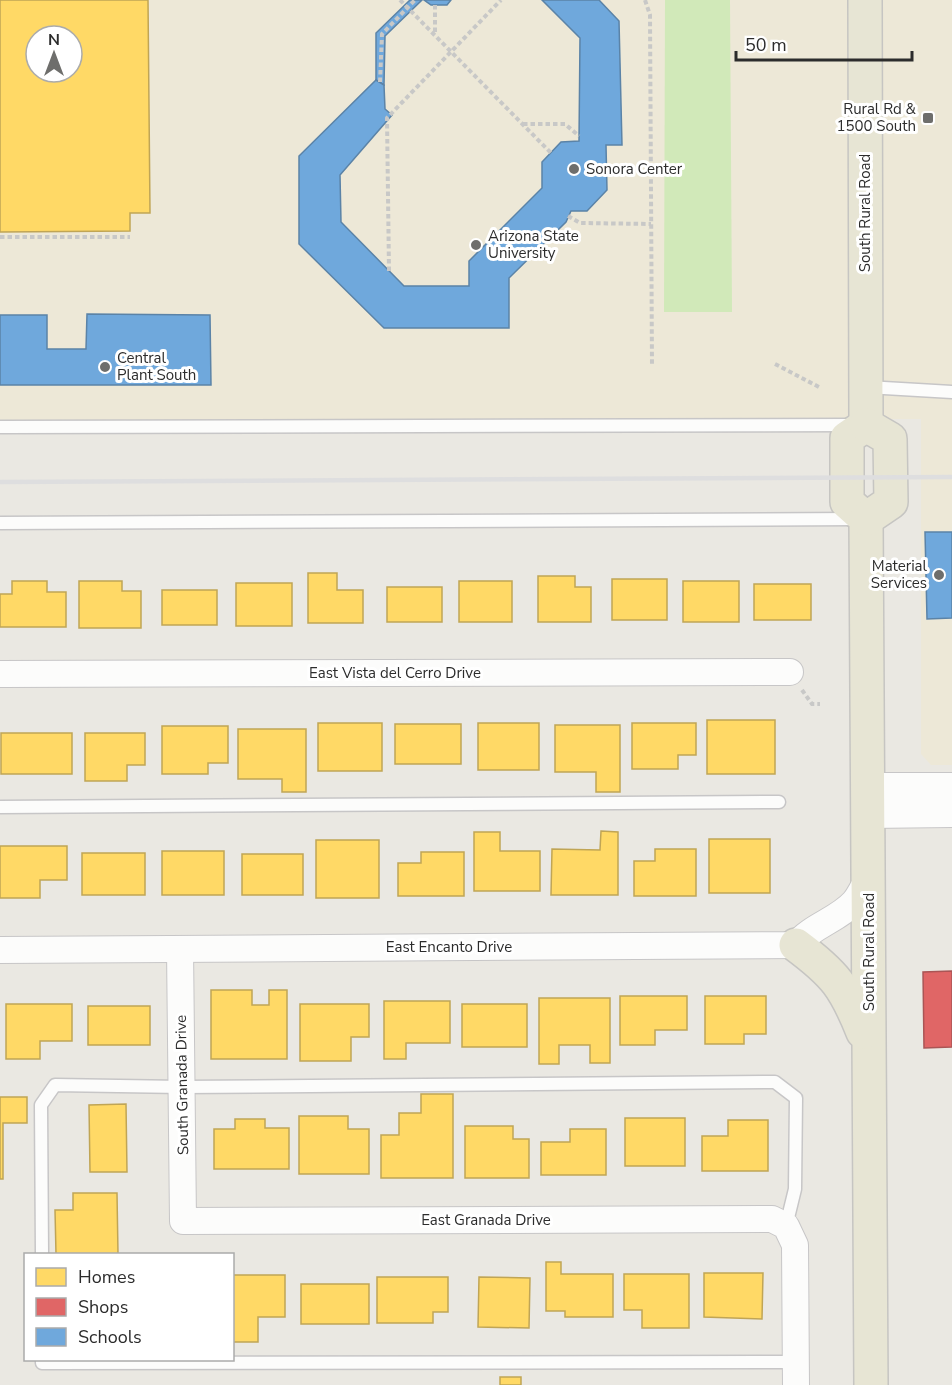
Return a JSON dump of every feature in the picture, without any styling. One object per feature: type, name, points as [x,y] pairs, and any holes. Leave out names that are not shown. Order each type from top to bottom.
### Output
[{"type":"main road","name":"South Rural Road","points":[[865,0],[866,425]]},
{"type":"main road","points":[[866,425],[890,439],[891,502],[866,519],[847,502],[847,438],[866,425]]},
{"type":"main road","name":"South Rural Road","points":[[866,519],[871,1385]]},
{"type":"main road","points":[[796,945],[823,965],[848,994],[870,1050]]},
{"type":"street","name":"East Vista del Cerro Drive","points":[[0,674],[790,672]]},
{"type":"street","points":[[868,801],[952,789]]},
{"type":"street","points":[[868,801],[952,811]]},
{"type":"street","points":[[796,945],[803,936],[840,914],[855,901],[869,877]]},
{"type":"street","name":"East Encanto Drive","points":[[0,950],[796,945]]},
{"type":"street","name":"South Granada Drive","points":[[180,949],[183,1221]]},
{"type":"street","name":"East Granada Drive","points":[[183,1221],[772,1219],[786,1226]]},
{"type":"street","points":[[786,1226],[795,1245],[796,1373]]},
{"type":"lane","points":[[866,387],[952,392]]},
{"type":"lane","points":[[0,427],[866,425]]},
{"type":"lane","points":[[0,524],[866,519]]},
{"type":"lane","points":[[0,807],[779,802]]},
{"type":"lane","points":[[42,1253],[41,1105],[55,1086],[775,1082],[796,1098],[795,1189],[786,1226]]},
{"type":"lane","points":[[42,1361],[42,1363],[796,1373]]},
{"type":"path","points":[[400,0],[551,153]]},
{"type":"path","points":[[380,82],[382,34],[415,0]]},
{"type":"path","points":[[389,271],[387,118],[501,0]]},
{"type":"path","points":[[645,0],[650,15],[652,366]]},
{"type":"path","points":[[435,5],[435,36]]},
{"type":"path","points":[[522,123],[565,124],[579,136]]},
{"type":"path","points":[[568,216],[580,224],[651,224]]},
{"type":"path","points":[[0,237],[130,237]]},
{"type":"path","points":[[775,364],[819,387]]},
{"type":"shaded area","name":"Arizona State University","points":[[0,0],[952,0],[952,765],[931,765],[921,754],[921,419],[0,421]]},
{"type":"green space","points":[[665,0],[730,0],[732,312],[664,312]]},
{"type":"building: Homes","points":[[0,0],[148,0],[150,213],[130,213],[130,231],[0,232]]},
{"type":"building: Homes","points":[[308,573],[337,573],[337,590],[363,590],[363,623],[308,623]]},
{"type":"building: Homes","points":[[538,576],[575,576],[575,587],[591,587],[591,622],[538,622]]},
{"type":"building: Homes","points":[[612,579],[667,579],[667,620],[612,620]]},
{"type":"building: Homes","points":[[12,581],[47,581],[47,592],[66,592],[66,627],[0,627],[0,594],[12,594]]},
{"type":"building: Homes","points":[[79,581],[122,581],[122,591],[141,591],[141,628],[79,628]]},
{"type":"building: Homes","points":[[459,581],[512,581],[512,622],[459,622]]},
{"type":"building: Homes","points":[[683,581],[739,581],[739,622],[683,622]]},
{"type":"building: Homes","points":[[236,583],[292,583],[292,626],[236,626]]},
{"type":"building: Homes","points":[[754,584],[811,584],[811,620],[754,620]]},
{"type":"building: Homes","points":[[387,587],[442,587],[442,622],[387,622]]},
{"type":"building: Homes","points":[[162,590],[217,590],[217,625],[162,625]]},
{"type":"building: Homes","points":[[707,720],[775,720],[775,774],[707,774]]},
{"type":"building: Homes","points":[[318,723],[382,723],[382,771],[318,771]]},
{"type":"building: Homes","points":[[478,723],[539,723],[539,770],[478,770]]},
{"type":"building: Homes","points":[[632,723],[696,723],[696,755],[678,755],[678,769],[632,769]]},
{"type":"building: Homes","points":[[395,724],[461,724],[461,764],[395,764]]},
{"type":"building: Homes","points":[[555,725],[620,725],[620,792],[596,792],[596,772],[555,772]]},
{"type":"building: Homes","points":[[162,726],[228,726],[228,763],[208,763],[208,774],[162,774]]},
{"type":"building: Homes","points":[[238,729],[306,729],[306,792],[282,792],[282,779],[238,779]]},
{"type":"building: Homes","points":[[1,733],[72,733],[72,774],[1,774]]},
{"type":"building: Homes","points":[[85,733],[145,733],[145,765],[127,765],[127,781],[85,781]]},
{"type":"building: Homes","points":[[601,831],[618,832],[618,895],[551,895],[552,849],[600,850]]},
{"type":"building: Homes","points":[[474,832],[500,832],[500,851],[540,851],[540,891],[474,891]]},
{"type":"building: Homes","points":[[709,839],[770,839],[770,893],[709,893]]},
{"type":"building: Homes","points":[[316,840],[379,840],[379,898],[316,898]]},
{"type":"building: Homes","points":[[0,846],[67,846],[67,880],[40,880],[40,898],[0,898]]},
{"type":"building: Homes","points":[[655,849],[696,849],[696,896],[634,896],[634,861],[655,861]]},
{"type":"building: Homes","points":[[162,851],[224,851],[224,895],[162,895]]},
{"type":"building: Homes","points":[[421,852],[464,852],[464,896],[398,896],[398,863],[421,863]]},
{"type":"building: Homes","points":[[82,853],[145,853],[145,895],[82,895]]},
{"type":"building: Homes","points":[[242,854],[303,854],[303,895],[242,895]]},
{"type":"building: Homes","points":[[211,990],[252,990],[252,1005],[269,1005],[269,990],[287,990],[287,1059],[211,1059]]},
{"type":"building: Homes","points":[[620,996],[687,996],[687,1030],[655,1030],[655,1045],[620,1045]]},
{"type":"building: Homes","points":[[705,996],[766,996],[766,1034],[744,1034],[744,1044],[705,1044]]},
{"type":"building: Homes","points":[[539,998],[610,998],[610,1063],[590,1063],[590,1045],[559,1045],[559,1064],[539,1064]]},
{"type":"building: Homes","points":[[384,1001],[450,1001],[450,1043],[406,1043],[406,1059],[384,1059]]},
{"type":"building: Homes","points":[[6,1004],[72,1004],[72,1041],[40,1041],[40,1059],[6,1059]]},
{"type":"building: Homes","points":[[300,1004],[369,1004],[369,1037],[351,1037],[351,1061],[300,1061]]},
{"type":"building: Homes","points":[[462,1004],[527,1004],[527,1047],[462,1047]]},
{"type":"building: Homes","points":[[88,1006],[150,1006],[150,1045],[88,1045]]},
{"type":"building: Homes","points":[[421,1094],[453,1094],[453,1178],[381,1178],[381,1135],[399,1135],[399,1113],[421,1113]]},
{"type":"building: Homes","points":[[0,1097],[27,1097],[27,1123],[3,1123],[3,1179],[0,1179]]},
{"type":"building: Homes","points":[[126,1104],[127,1172],[90,1172],[89,1105]]},
{"type":"building: Homes","points":[[299,1116],[348,1116],[348,1129],[369,1129],[369,1174],[299,1174]]},
{"type":"building: Homes","points":[[625,1118],[685,1118],[685,1166],[625,1166]]},
{"type":"building: Homes","points":[[235,1119],[265,1119],[265,1128],[289,1128],[289,1169],[214,1169],[214,1129],[235,1129]]},
{"type":"building: Homes","points":[[728,1120],[768,1120],[768,1171],[702,1171],[702,1136],[728,1136]]},
{"type":"building: Homes","points":[[465,1126],[513,1126],[513,1139],[529,1139],[529,1178],[465,1178]]},
{"type":"building: Homes","points":[[570,1129],[606,1129],[606,1175],[541,1175],[541,1142],[570,1142]]},
{"type":"building: Homes","points":[[73,1193],[117,1193],[118,1253],[56,1253],[55,1210],[73,1210]]},
{"type":"building: Homes","points":[[546,1262],[561,1262],[561,1274],[613,1274],[613,1317],[565,1317],[565,1311],[546,1311]]},
{"type":"building: Homes","points":[[704,1273],[763,1273],[762,1319],[704,1317]]},
{"type":"building: Homes","points":[[624,1274],[689,1274],[689,1328],[642,1328],[642,1310],[624,1310]]},
{"type":"building: Homes","points":[[234,1275],[285,1275],[285,1317],[258,1317],[258,1342],[234,1342]]},
{"type":"building: Homes","points":[[377,1277],[448,1277],[448,1312],[433,1312],[433,1323],[377,1323]]},
{"type":"building: Homes","points":[[479,1277],[530,1278],[529,1328],[478,1327]]},
{"type":"building: Homes","points":[[301,1284],[369,1284],[369,1324],[301,1324]]},
{"type":"building: Homes","points":[[500,1377],[521,1377],[521,1385],[500,1385]]},
{"type":"building: Shops","points":[[952,971],[952,1047],[924,1048],[923,972]]},
{"type":"building: Schools","points":[[410,0],[422,0],[385,36],[384,85],[376,80],[376,33]]},
{"type":"building: Schools","points":[[424,0],[451,0],[447,5],[431,5]]},
{"type":"building: Schools","name":"Sonora Center","points":[[542,0],[599,0],[619,21],[622,145],[606,145],[607,190],[587,211],[571,211],[566,222],[509,278],[509,328],[384,328],[299,244],[299,156],[376,80],[384,85],[385,109],[392,115],[340,175],[341,222],[404,286],[469,286],[469,261],[542,188],[542,162],[561,142],[579,141],[580,38]]},
{"type":"building: Schools","name":"Central Plant South","points":[[87,314],[210,315],[211,385],[0,385],[0,315],[47,315],[47,349],[86,349]]},
{"type":"building: Schools","name":"Material Services","points":[[925,532],[952,532],[952,618],[927,619]]},
{"type":"railway","points":[[0,482],[952,477]]},
{"type":"place","name":"Rural Rd & 1500 South","points":[[928,118]]},
{"type":"place","name":"Sonora Center","points":[[574,169]]},
{"type":"place","name":"Arizona State University","points":[[476,245]]},
{"type":"place","name":"Central Plant South","points":[[105,367]]},
{"type":"place","name":"Material Services","points":[[939,575]]}]
